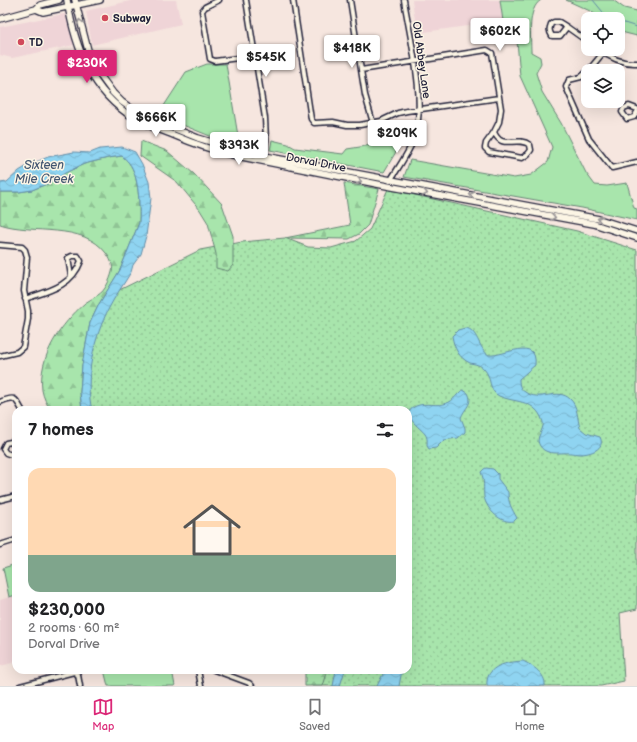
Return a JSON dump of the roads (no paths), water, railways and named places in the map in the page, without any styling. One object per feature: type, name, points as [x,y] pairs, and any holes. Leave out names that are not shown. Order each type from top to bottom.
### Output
[{"type":"main road","points":[[0,19],[36,9],[40,5],[59,0]]},
{"type":"main road","name":"Dorval Drive","points":[[67,0],[79,47],[90,73],[105,94],[119,107],[143,123],[187,141],[220,152],[391,180],[599,218],[637,231]]},
{"type":"main road","points":[[36,9],[43,12],[68,7],[75,3],[100,0]]},
{"type":"main road","name":"Dorval Drive","points":[[75,3],[86,46],[91,59],[102,78],[112,93],[122,102],[150,119],[198,138],[264,159],[387,186],[594,224],[637,238]]},
{"type":"street","points":[[219,0],[205,7],[202,11],[210,59],[215,61],[254,56]]},
{"type":"street","points":[[246,0],[265,118],[266,140],[264,159]]},
{"type":"street","points":[[293,0],[311,119],[314,123],[333,122],[350,126],[373,123],[398,113],[499,98]]},
{"type":"street","points":[[350,0],[365,95],[373,123]]},
{"type":"street","name":"Old Abbey Lane","points":[[387,186],[410,148],[414,138],[420,110],[404,0]]},
{"type":"street","points":[[567,27],[581,37]]},
{"type":"street","points":[[361,70],[487,50],[493,57],[501,110],[499,122],[486,143],[485,148],[489,152],[522,158],[531,150],[530,145],[519,140],[508,142],[501,141],[497,139],[494,132]]},
{"type":"street","points":[[594,64],[600,56]]},
{"type":"street","points":[[609,56],[626,64],[637,64]]},
{"type":"street","points":[[581,77],[569,80],[566,87],[589,139],[612,168],[637,162]]},
{"type":"street","points":[[0,245],[22,247],[26,250],[27,257],[24,281],[25,299],[28,311],[23,347],[17,352],[0,356]]},
{"type":"street","points":[[25,299],[59,287],[67,281],[79,267],[81,261],[78,256],[68,258],[71,276]]},
{"type":"street","points":[[0,402],[10,397],[16,399],[20,406]]},
{"type":"street","points":[[12,442],[6,443],[3,449],[6,453],[12,455]]},
{"type":"street","points":[[0,500],[12,497]]},
{"type":"street","points":[[0,545],[12,541]]},
{"type":"street","points":[[20,686],[66,674]]},
{"type":"street","points":[[77,674],[80,686]]},
{"type":"street","points":[[199,674],[201,686]]},
{"type":"street","points":[[225,674],[249,683],[252,686]]},
{"type":"water","name":"Sixteen Mile Creek","points":[[122,147],[135,152],[142,164],[149,182],[151,198],[146,236],[141,254],[133,265],[131,272],[111,304],[95,345],[89,385],[91,406],[82,406],[80,392],[82,365],[90,323],[99,304],[120,270],[139,223],[139,200],[135,175],[129,163],[122,156],[84,164],[65,173],[54,181],[32,190],[0,192],[0,183],[7,182],[19,171],[48,157],[74,152],[90,153],[100,149]]},
{"type":"water","points":[[465,328],[473,332],[482,348],[489,355],[525,349],[531,351],[534,356],[535,365],[519,379],[523,391],[537,396],[560,394],[570,399],[575,405],[580,428],[586,433],[600,437],[601,445],[599,448],[592,452],[580,454],[552,453],[543,449],[538,441],[543,424],[537,411],[528,404],[496,394],[493,391],[484,369],[466,361],[458,352],[454,345],[452,336],[458,330]]},
{"type":"water","points":[[463,390],[468,393],[470,397],[468,406],[461,418],[465,432],[458,438],[444,440],[436,448],[429,449],[427,446],[426,436],[423,431],[412,421],[412,408],[424,404],[440,405],[447,403],[452,401]]},
{"type":"water","points":[[486,468],[493,469],[498,474],[498,479],[508,492],[512,509],[517,518],[514,521],[500,518],[488,507],[484,497],[481,472]]},
{"type":"water","points":[[523,661],[535,668],[541,674],[545,682],[545,686],[487,686],[487,679],[494,669],[511,662]]},
{"type":"water","points":[[335,674],[344,674],[340,686],[333,686]]},
{"type":"water","points":[[383,674],[401,674],[399,686],[377,686]]},
{"type":"waterway","points":[[593,0],[603,12]]},
{"type":"waterway","points":[[625,23],[637,27]]},
{"type":"place","name":"Subway","points":[[105,18]]},
{"type":"place","name":"TD","points":[[21,42]]}]
